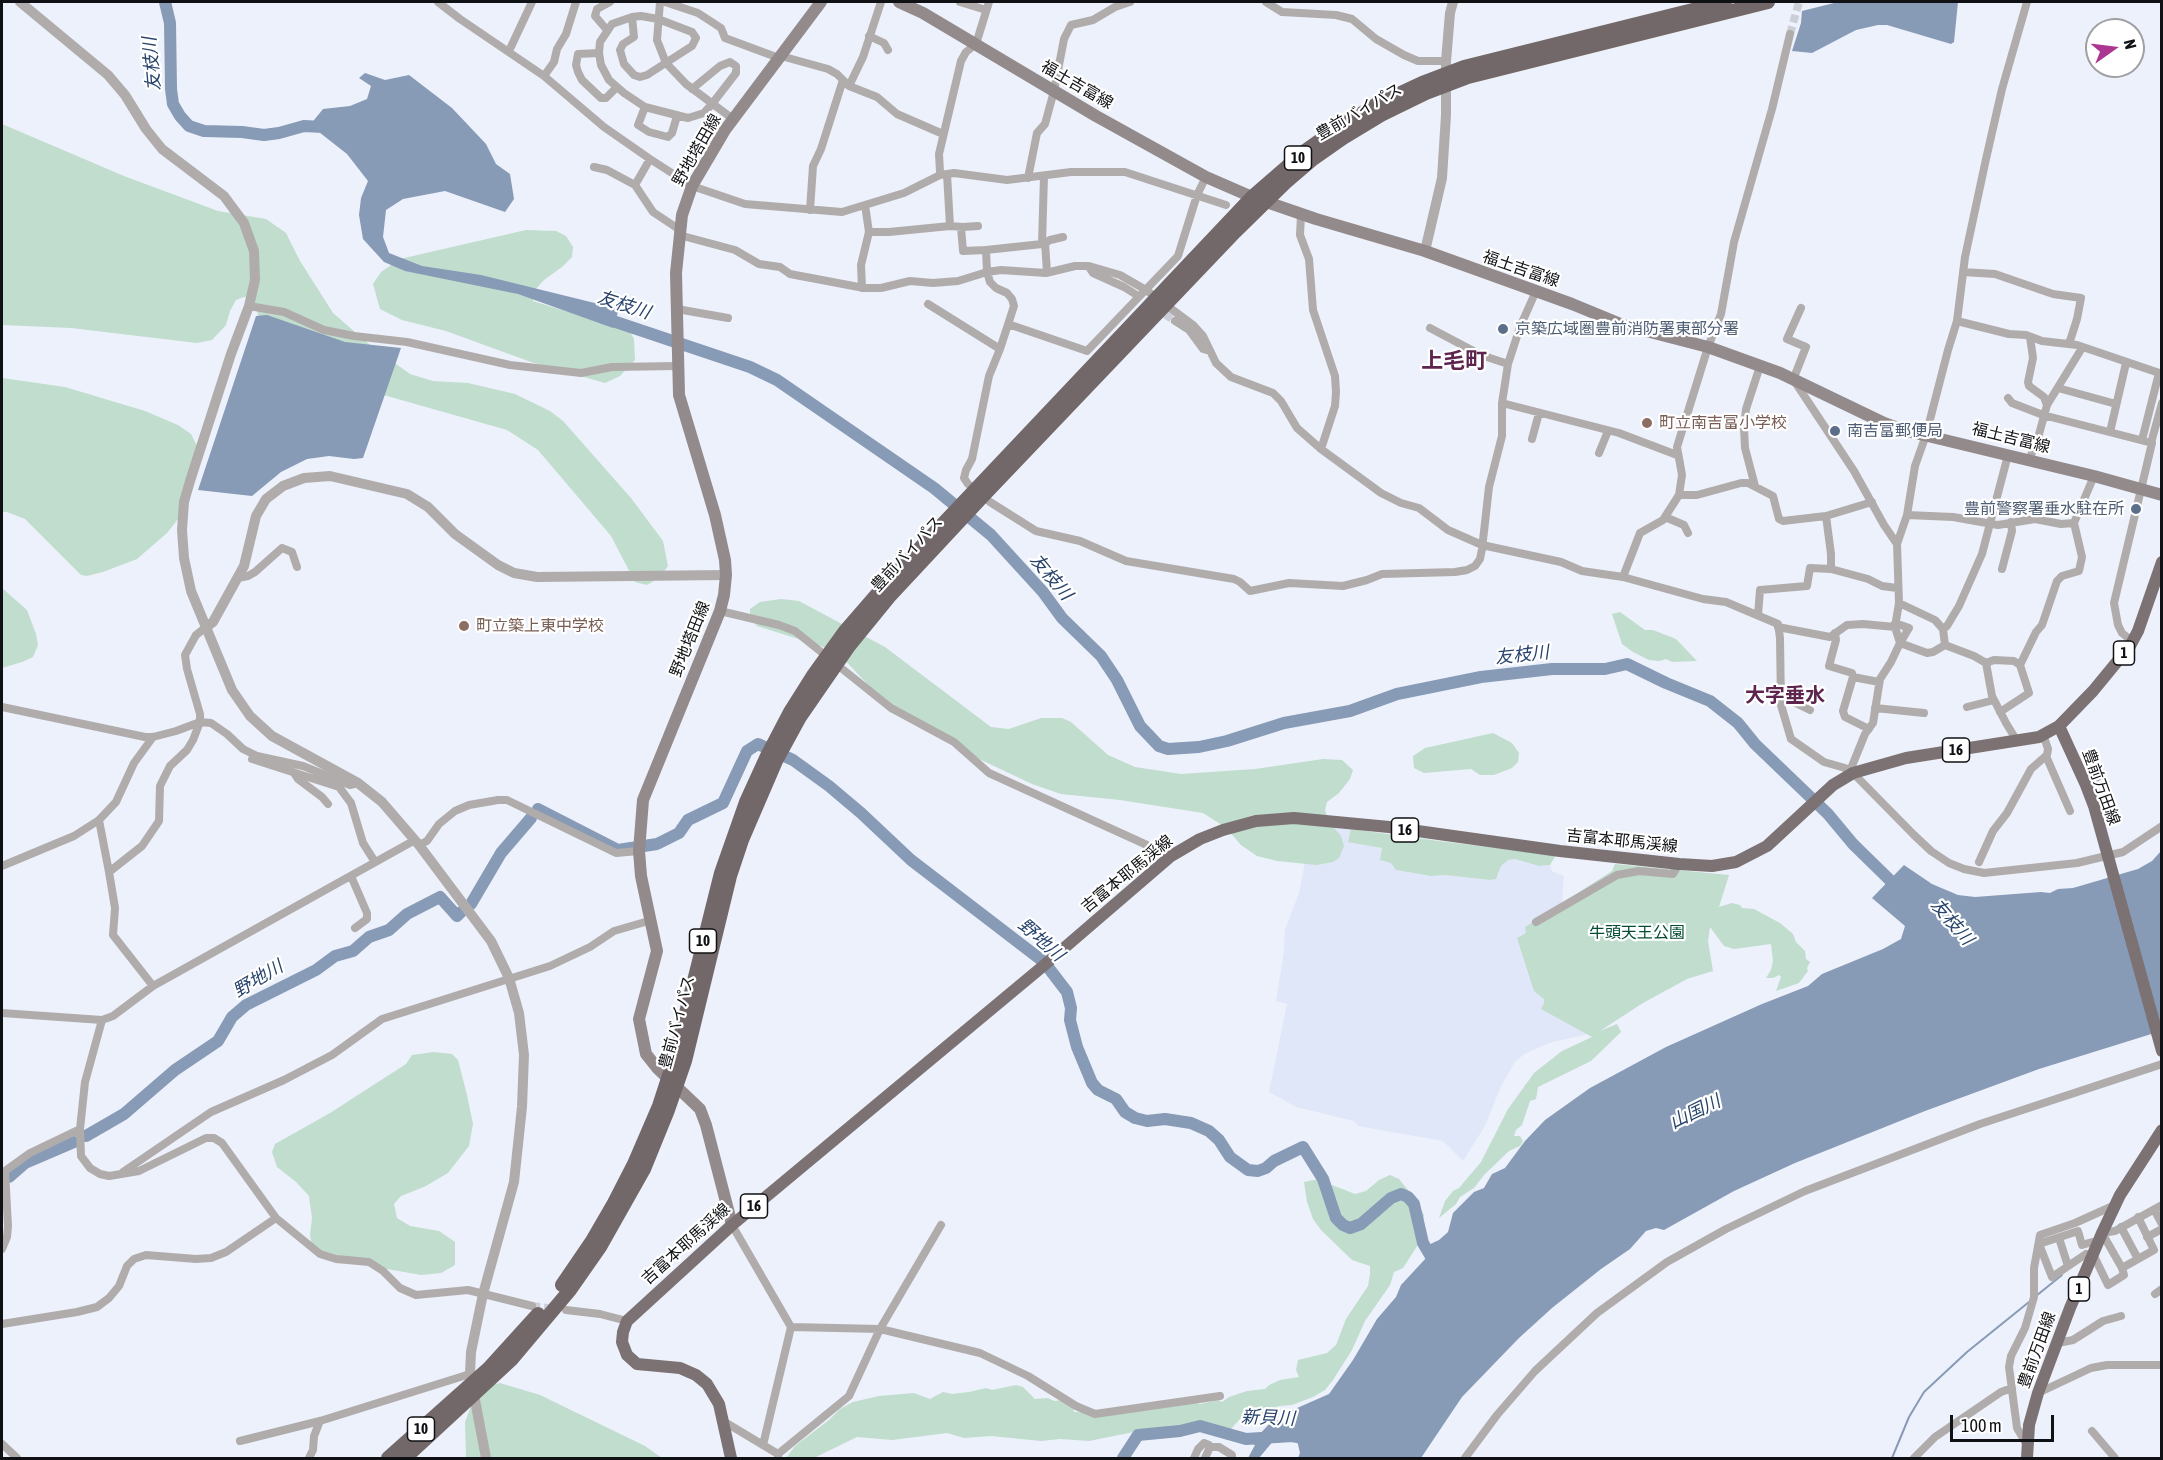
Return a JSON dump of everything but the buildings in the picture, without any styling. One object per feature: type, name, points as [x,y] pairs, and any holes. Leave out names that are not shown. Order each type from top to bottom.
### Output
[{"type":"highway","name":"豊前バイパス","points":[[405,1458],[492,1371],[512,1359],[570,1290],[600,1247],[644,1169],[657,1140],[673,1082],[701,999],[730,876],[742,840],[776,761],[831,659],[890,597],[944,530],[1156,298],[1252,197],[1305,151],[1336,129],[1377,104],[1446,73],[1553,43],[1725,2]]},
{"type":"highway","name":"豊前バイパス","points":[[1156,298],[1227,240],[1284,183],[1313,159],[1446,73],[1566,51],[1768,2]]},
{"type":"highway","name":"豊前バイパス","points":[[388,1458],[459,1402]]},
{"type":"main road","name":"野地塔田線","points":[[732,1225],[700,1109],[646,1054],[639,1019],[657,951],[641,876],[639,831],[643,800],[720,611],[726,575],[715,515],[679,395],[676,273],[682,215],[692,186],[734,119],[821,2]]},
{"type":"main road","name":"福土吉富線","points":[[899,2],[1206,177],[1252,197],[1425,251],[1623,325],[1708,347],[1760,366],[1884,423],[2162,495]]},
{"type":"main road","name":"1","points":[[2059,726],[2093,692],[2132,641],[2138,631],[2162,562]]},
{"type":"main road","name":"吉富本耶馬渓線","points":[[627,1321],[732,1225],[1042,967],[1171,856],[1200,839],[1256,821],[1294,818],[1389,827],[1560,851],[1712,866],[1736,862],[1759,851],[1781,834],[1833,785],[1852,773],[1906,758],[2017,741],[2043,734],[2059,726]]},
{"type":"main road","name":"豊前万田線","points":[[2059,726],[2086,784],[2162,1051]]},
{"type":"main road","name":"豊前万田線","points":[[2027,1458],[2029,1425],[2038,1393],[2094,1250],[2115,1205],[2162,1130]]},
{"type":"main road","points":[[627,1321],[622,1332],[622,1342],[627,1355],[637,1364],[680,1368],[696,1375],[707,1384],[718,1404],[731,1458]]},
{"type":"street","points":[[21,2],[108,75],[125,95],[146,129],[162,149],[224,196],[244,223],[254,251],[255,280],[249,306],[231,354],[184,502],[182,530],[184,558],[191,591],[232,690],[250,716],[272,736],[358,783],[382,802],[417,842],[491,941],[509,978],[519,1013],[524,1055],[522,1107],[514,1182],[474,1332],[470,1374],[486,1458]]},
{"type":"street","points":[[438,2],[544,76],[604,127],[650,159],[692,186],[745,204],[842,212],[904,193],[943,173],[987,176],[1007,180],[1071,172],[1125,172],[1226,205]]},
{"type":"street","points":[[509,51],[532,2]]},
{"type":"street","points":[[544,76],[554,62],[576,2]]},
{"type":"street","points":[[607,30],[595,16],[597,9],[610,2]]},
{"type":"street","points":[[660,2],[657,39],[666,63],[692,89],[734,119]]},
{"type":"street","points":[[665,2],[698,13],[721,28],[725,38],[780,57],[828,69],[846,83],[877,97],[897,114],[943,134]]},
{"type":"street","points":[[810,210],[813,166],[846,83],[863,57],[881,2]]},
{"type":"street","points":[[950,226],[939,154],[961,61],[966,52],[976,44],[988,6],[960,2]]},
{"type":"street","points":[[1028,178],[1037,133],[1045,124],[1064,39],[1071,25],[1094,20],[1115,7],[1130,2]]},
{"type":"street","points":[[1266,2],[1282,12],[1336,15],[1352,19],[1376,39],[1404,55],[1446,73]]},
{"type":"street","points":[[1425,251],[1442,178],[1446,73],[1450,13],[1453,2]]},
{"type":"street","points":[[1900,643],[1895,625],[1899,603],[1898,544],[1907,515],[1915,466],[1926,435],[1957,321],[1963,272],[2002,89],[2027,2]]},
{"type":"street","points":[[632,16],[634,37],[623,44],[620,50],[624,64],[634,75],[640,77],[647,75],[692,46],[696,38],[692,32],[658,19],[632,16],[620,20],[607,30],[600,42],[601,65],[609,80],[645,107],[687,118],[704,113],[736,73],[736,66],[730,62],[720,66],[692,89]]},
{"type":"street","points":[[1623,577],[1640,533],[1663,520],[1679,495],[1682,475],[1677,447],[1708,347],[1721,314],[1734,242],[1772,109],[1790,34]]},
{"type":"street","points":[[869,36],[884,43],[888,50]]},
{"type":"street","points":[[599,53],[578,54],[576,64],[582,80],[601,98],[606,98],[617,87]]},
{"type":"street","points":[[645,107],[638,125],[648,132],[668,137],[672,133],[677,116]]},
{"type":"street","points":[[635,185],[650,159]]},
{"type":"street","points":[[594,167],[607,170],[635,185],[652,212],[680,233],[735,250],[759,264],[780,267],[790,274],[862,288],[881,288],[910,281],[933,283],[958,281],[1001,270],[1047,272],[1075,266],[1089,266],[1120,275],[1193,325],[1203,336],[1216,363],[1231,377],[1273,393],[1281,401],[1297,428],[1320,449],[1381,493],[1401,503],[1419,508],[1448,530],[1482,545],[1561,562],[1582,571],[1623,577],[1703,599],[1726,602],[1778,624],[1781,705],[1791,739],[1824,762],[1845,768],[1852,773],[1931,851],[1949,863],[1984,873],[2108,859],[2123,852],[2162,826]]},
{"type":"street","points":[[1044,176],[1043,244],[1047,272]]},
{"type":"street","points":[[1008,324],[1087,351],[1156,298],[1178,256],[1197,195],[1206,177]]},
{"type":"street","points":[[862,288],[861,265],[869,232],[865,205]]},
{"type":"street","points":[[1301,214],[1300,235],[1309,259],[1313,310],[1336,384],[1335,406],[1320,449]]},
{"type":"street","points":[[869,232],[978,226]]},
{"type":"street","points":[[961,227],[963,251],[1043,244],[1063,237]]},
{"type":"street","points":[[986,250],[990,282],[1007,293],[1014,306],[989,376],[972,459],[964,478],[968,484],[990,502],[1036,531],[1080,541],[1126,561],[1234,579],[1250,591],[1289,583],[1343,586],[1382,574],[1467,570],[1475,566],[1480,559],[1489,487],[1502,436],[1502,403],[1508,364],[1520,327],[1536,291]]},
{"type":"street","points":[[1089,266],[1093,273],[1136,294]]},
{"type":"street","points":[[1963,272],[1995,274],[2053,294],[2081,298],[2078,319],[2069,345]]},
{"type":"street","points":[[928,304],[1000,349]]},
{"type":"street","points":[[249,306],[284,312],[324,330],[407,342],[510,365],[581,373],[612,367],[677,366]]},
{"type":"street","points":[[1801,308],[1787,339],[1806,346],[1794,381],[1854,471],[1898,544]]},
{"type":"street","points":[[676,309],[728,318]]},
{"type":"street","points":[[1175,321],[1189,330],[1203,349],[1210,351]]},
{"type":"street","points":[[1957,321],[2082,348],[2160,374],[2128,552],[2115,592],[2114,603],[2118,625],[2122,633],[2132,641]]},
{"type":"street","points":[[1430,328],[1480,355],[1508,364]]},
{"type":"street","points":[[2030,337],[2033,358],[2028,382],[2029,386],[2044,397],[2047,405]]},
{"type":"street","points":[[2029,460],[2047,405],[2082,348]]},
{"type":"street","points":[[2110,432],[2126,363]]},
{"type":"street","points":[[1755,486],[1745,448],[1744,428],[1746,409],[1760,366]]},
{"type":"street","points":[[2058,388],[2116,404]]},
{"type":"street","points":[[2008,398],[2012,403],[2043,415],[2147,442]]},
{"type":"street","points":[[1502,403],[1619,433],[1677,455]]},
{"type":"street","points":[[2147,442],[2162,403]]},
{"type":"street","points":[[1532,440],[1539,413]]},
{"type":"street","points":[[1599,453],[1608,431]]},
{"type":"street","points":[[1942,628],[1947,626],[1959,606],[1982,554],[2008,455]]},
{"type":"street","points":[[109,872],[142,846],[159,820],[160,786],[170,765],[187,750],[200,722],[200,714],[186,669],[185,655],[196,635],[213,622],[244,566],[256,516],[266,499],[282,486],[304,478],[330,476],[407,494],[428,507],[455,534],[514,573],[537,577],[726,575]]},
{"type":"street","points":[[2020,665],[2036,632],[2042,626],[2057,581],[2062,576],[2079,571],[2082,557],[2074,523],[2094,476]]},
{"type":"street","points":[[1679,495],[1697,495],[1741,483],[1755,486],[1773,496],[1779,519],[1783,521],[1826,516],[1872,502]]},
{"type":"street","points":[[1907,515],[1953,517],[1998,525],[2035,519],[2061,524],[2074,523]]},
{"type":"street","points":[[1826,516],[1831,568]]},
{"type":"street","points":[[1665,517],[1684,525],[1688,533]]},
{"type":"street","points":[[2002,569],[2012,531],[2011,522]]},
{"type":"street","points":[[238,578],[255,572],[282,548],[292,552],[297,567]]},
{"type":"street","points":[[1758,615],[1760,590],[1807,586],[1810,568],[1831,568],[1868,579],[1882,586],[1897,588]]},
{"type":"street","points":[[1899,603],[1935,620],[1942,628],[1945,645]]},
{"type":"street","points":[[720,611],[795,631],[891,708],[954,742],[989,773],[1171,856]]},
{"type":"street","points":[[1778,627],[1830,638],[1847,625],[1895,625],[1909,628],[1879,682],[1873,723],[1852,766],[1852,773]]},
{"type":"street","points":[[1835,633],[1836,640],[1829,666],[1852,673],[1853,676],[1879,682]]},
{"type":"street","points":[[1900,643],[1927,653],[1945,645]]},
{"type":"street","points":[[1945,645],[1986,663],[1994,700],[2017,741]]},
{"type":"street","points":[[1986,663],[1994,660],[2014,661],[2020,665],[2030,693],[2000,712]]},
{"type":"street","points":[[1853,676],[1843,711],[1845,717],[1869,729]]},
{"type":"street","points":[[1781,696],[1810,710]]},
{"type":"street","points":[[1967,706],[1994,700]]},
{"type":"street","points":[[2,707],[153,737],[200,722],[211,723],[251,753],[303,766],[350,785],[358,783]]},
{"type":"street","points":[[1875,708],[1924,713]]},
{"type":"street","points":[[1979,862],[1993,831],[2007,813],[2031,769],[2046,756],[2048,749],[2043,734]]},
{"type":"street","points":[[2,866],[74,836],[99,820],[116,802],[134,763],[153,737]]},
{"type":"street","points":[[251,753],[251,758],[255,761],[339,788],[351,803],[363,843],[375,862]]},
{"type":"street","points":[[2046,756],[2070,810]]},
{"type":"street","points":[[294,773],[328,804]]},
{"type":"street","points":[[2086,784],[2102,774]]},
{"type":"street","points":[[2,1013],[102,1020],[113,1016],[153,986],[375,862],[417,842],[427,841],[439,824],[455,811],[470,805],[507,800],[616,853],[639,852]]},
{"type":"street","points":[[99,820],[115,908],[113,935],[153,986]]},
{"type":"street","points":[[1536,922],[1617,874],[1639,871],[1673,874],[1679,864]]},
{"type":"street","points":[[351,876],[367,913],[367,919],[355,928]]},
{"type":"street","points":[[120,1173],[211,1112],[285,1080],[332,1055],[382,1019],[550,966],[590,947],[614,931],[652,920]]},
{"type":"street","points":[[102,1020],[85,1082],[80,1129],[81,1156],[90,1168],[109,1176],[139,1171],[206,1138],[214,1138],[222,1143],[276,1218],[320,1254],[336,1259],[369,1262],[383,1271],[400,1288],[416,1295],[468,1290],[532,1306]]},
{"type":"street","points":[[1465,1458],[1497,1415],[1535,1371],[1597,1313],[1667,1262],[1725,1229],[1806,1191],[1980,1124],[2162,1064]]},
{"type":"street","points":[[2,1249],[8,1237],[5,1171],[30,1153],[80,1129]]},
{"type":"street","points":[[2026,1445],[2017,1428],[2009,1366],[2011,1356],[2025,1328],[2034,1297],[2034,1268],[2040,1234],[2074,1223],[2115,1205]]},
{"type":"street","points":[[2039,1244],[2052,1276],[2094,1250],[2121,1227],[2162,1205]]},
{"type":"street","points":[[2156,1213],[2162,1224]]},
{"type":"street","points":[[2122,1268],[2154,1250],[2138,1217]]},
{"type":"street","points":[[2,1324],[97,1307],[119,1286],[127,1266],[134,1259],[146,1256],[211,1258],[226,1252],[276,1218]]},
{"type":"street","points":[[732,1225],[790,1327],[763,1445]]},
{"type":"street","points":[[723,1421],[778,1456],[849,1396],[880,1329],[940,1225]]},
{"type":"street","points":[[2121,1227],[2138,1258]]},
{"type":"street","points":[[2147,1237],[2162,1229]]},
{"type":"street","points":[[2039,1244],[2078,1231],[2082,1245]]},
{"type":"street","points":[[2059,1238],[2068,1266]]},
{"type":"street","points":[[2082,1245],[2092,1242],[2094,1250],[2108,1285],[2124,1275],[2122,1268],[2094,1250],[2082,1245]]},
{"type":"street","points":[[566,1310],[600,1314],[627,1321]]},
{"type":"street","points":[[2058,1343],[2073,1340],[2103,1321],[2121,1316]]},
{"type":"street","points":[[790,1327],[880,1329],[980,1353],[1028,1376],[1077,1406],[1095,1414],[1220,1396]]},
{"type":"street","points":[[2038,1393],[2091,1368],[2107,1365],[2162,1365]]},
{"type":"street","points":[[240,1441],[320,1421],[470,1374]]},
{"type":"street","points":[[1914,1458],[1935,1437],[2001,1392],[2012,1388]]},
{"type":"street","points":[[309,1458],[320,1421]]},
{"type":"street","points":[[2092,1431],[2115,1458]]},
{"type":"street","points":[[1194,1458],[1204,1443],[1209,1444],[1210,1447],[1219,1447],[1232,1455],[1232,1458]]},
{"type":"street","points":[[2,1444],[17,1458]]},
{"type":"street","points":[[1205,1458],[1210,1447]]},
{"type":"shaded area","points":[[1321,827],[1351,829],[1382,849],[1396,870],[1431,876],[1445,875],[1490,880],[1498,875],[1501,866],[1508,860],[1515,859],[1539,866],[1550,865],[1552,871],[1564,876],[1562,903],[1544,1003],[1588,1034],[1549,1043],[1524,1054],[1515,1062],[1501,1086],[1485,1126],[1463,1161],[1443,1141],[1358,1126],[1354,1121],[1296,1107],[1269,1092],[1287,1004],[1276,1001],[1285,930],[1299,893],[1307,852]]},
{"type":"green space","points":[[2,124],[124,176],[218,211],[266,219],[286,233],[300,261],[333,313],[370,345],[410,374],[433,381],[468,383],[515,394],[550,411],[563,421],[631,498],[663,541],[668,566],[659,578],[647,585],[635,582],[611,536],[538,450],[507,430],[366,390],[259,318],[253,297],[236,300],[226,325],[212,340],[197,343],[71,328],[2,325]]},
{"type":"green space","points":[[526,230],[556,231],[566,236],[573,247],[572,257],[533,292],[533,301],[565,311],[607,318],[628,328],[634,339],[635,360],[620,376],[605,383],[531,362],[446,331],[402,320],[380,309],[373,284],[381,272],[400,259]]},
{"type":"green space","points":[[2,378],[65,387],[145,411],[178,425],[191,434],[197,446],[182,514],[167,533],[137,559],[87,576],[81,575],[25,519],[2,512]]},
{"type":"green space","points":[[2,588],[27,610],[38,645],[33,657],[2,668]]},
{"type":"green space","points":[[781,599],[799,601],[885,647],[991,727],[1009,729],[1041,718],[1062,718],[1071,722],[1108,755],[1135,767],[1181,774],[1255,769],[1323,759],[1342,760],[1353,770],[1350,779],[1339,793],[1327,802],[1325,810],[1329,822],[1341,836],[1344,846],[1339,858],[1333,862],[1317,865],[1277,861],[1257,856],[1241,845],[1225,827],[1203,813],[1120,800],[1061,794],[1032,784],[977,758],[905,716],[873,690],[839,654],[757,626],[750,618],[750,609],[760,602]]},
{"type":"green space","points":[[1620,612],[1645,630],[1653,630],[1676,639],[1697,661],[1649,660],[1633,652],[1622,644],[1612,614]]},
{"type":"green space","points":[[1493,733],[1512,743],[1519,753],[1518,762],[1512,768],[1494,775],[1480,775],[1471,769],[1424,773],[1414,768],[1413,756],[1425,748]]},
{"type":"green space","points":[[1351,829],[1556,855],[1550,865],[1539,866],[1515,859],[1508,860],[1501,866],[1496,879],[1431,876],[1396,870],[1391,863],[1380,860],[1382,848],[1348,842]]},
{"type":"green space","name":"牛頭天王公園","points":[[1615,864],[1729,875],[1719,907],[1732,903],[1740,905],[1742,908],[1754,909],[1780,923],[1793,934],[1796,942],[1805,951],[1806,959],[1810,962],[1808,971],[1799,983],[1776,991],[1781,977],[1779,975],[1766,978],[1773,961],[1771,944],[1734,949],[1724,946],[1710,927],[1708,941],[1713,971],[1687,979],[1643,1003],[1600,1031],[1617,1024],[1621,1032],[1591,1061],[1538,1087],[1536,1099],[1530,1101],[1522,1125],[1516,1130],[1514,1136],[1520,1136],[1523,1141],[1520,1146],[1509,1151],[1474,1188],[1460,1197],[1456,1204],[1439,1218],[1445,1201],[1481,1162],[1508,1109],[1534,1073],[1562,1051],[1592,1037],[1541,1009],[1544,999],[1534,991],[1517,938],[1526,933],[1525,927],[1612,871]]},
{"type":"green space","points":[[434,1052],[452,1054],[458,1060],[473,1124],[469,1146],[448,1173],[426,1186],[401,1196],[394,1204],[397,1218],[410,1226],[439,1231],[455,1242],[455,1265],[441,1273],[421,1275],[336,1260],[313,1251],[310,1235],[312,1218],[309,1196],[277,1167],[272,1152],[275,1144],[330,1113],[406,1064],[412,1055]]},
{"type":"green space","points":[[1390,1175],[1399,1179],[1417,1201],[1424,1215],[1421,1240],[1403,1268],[1394,1272],[1390,1285],[1365,1321],[1352,1350],[1333,1380],[1325,1390],[1313,1397],[1292,1405],[1279,1406],[1259,1418],[1250,1414],[1241,1418],[1230,1430],[1219,1432],[1207,1424],[1197,1423],[1182,1428],[1134,1432],[1089,1441],[1060,1439],[1041,1441],[991,1436],[964,1438],[947,1433],[892,1440],[857,1437],[814,1458],[787,1457],[795,1446],[840,1409],[853,1402],[879,1396],[914,1393],[930,1399],[943,1392],[952,1394],[1016,1385],[1023,1387],[1035,1399],[1048,1398],[1071,1403],[1074,1412],[1097,1412],[1190,1401],[1200,1404],[1218,1400],[1222,1402],[1247,1391],[1265,1389],[1280,1380],[1299,1377],[1296,1370],[1298,1360],[1327,1353],[1336,1345],[1346,1319],[1368,1286],[1370,1274],[1370,1266],[1352,1260],[1313,1219],[1307,1202],[1304,1182],[1319,1179],[1332,1191],[1332,1185],[1355,1194],[1366,1191],[1379,1180]]},
{"type":"green space","points":[[500,1383],[540,1395],[645,1446],[662,1458],[466,1458],[465,1422],[478,1388]]},
{"type":"water","points":[[1838,2],[1958,2],[1954,42],[1951,44],[1887,25],[1878,25],[1856,30],[1812,53],[1792,51],[1801,23],[1802,11]]},
{"type":"water","points":[[365,73],[385,80],[409,75],[452,108],[486,144],[496,164],[510,174],[514,199],[505,212],[445,191],[403,199],[386,210],[383,237],[389,253],[422,266],[481,275],[619,309],[613,328],[518,294],[405,271],[384,262],[363,239],[359,215],[361,198],[368,181],[347,154],[310,125],[323,109],[350,106],[367,99],[371,86],[359,78]]},
{"type":"water","points":[[267,315],[345,342],[401,348],[363,458],[329,456],[307,459],[281,472],[252,496],[198,490],[256,316]]},
{"type":"water","name":"山国川","points":[[2161,851],[2161,1031],[2039,1069],[1925,1111],[1795,1163],[1734,1191],[1664,1230],[1656,1228],[1646,1231],[1630,1249],[1552,1308],[1519,1338],[1462,1397],[1421,1458],[1298,1458],[1300,1453],[1297,1440],[1292,1433],[1278,1443],[1280,1433],[1259,1458],[1248,1458],[1255,1445],[1239,1439],[1240,1435],[1258,1436],[1271,1422],[1329,1394],[1353,1360],[1377,1319],[1396,1297],[1401,1285],[1427,1257],[1424,1247],[1439,1240],[1448,1232],[1453,1213],[1474,1192],[1484,1188],[1492,1174],[1505,1168],[1525,1141],[1545,1120],[1590,1088],[1666,1047],[1808,986],[1822,974],[1883,949],[1901,939],[1905,926],[1872,898],[1904,865],[1932,884],[1958,895],[1975,897],[2050,893],[2138,869],[2152,861]]},
{"type":"waterway","name":"友枝川","points":[[165,2],[170,23],[173,104],[189,126],[204,131],[264,135],[304,126],[323,127]]},
{"type":"waterway","name":"友枝川","points":[[601,317],[750,367],[777,380],[934,488],[991,535],[1043,592],[1062,618],[1101,656],[1117,680],[1140,726],[1159,746],[1168,749],[1199,747],[1227,741],[1284,723],[1350,711],[1397,694],[1481,677],[1552,669],[1605,669],[1627,664],[1710,701],[1738,723],[1755,744],[1828,814],[1853,844],[1901,891]]},
{"type":"waterway","name":"野地川","points":[[538,809],[618,850],[657,844],[679,833],[688,820],[723,803],[747,751],[758,744],[793,760],[861,813],[911,860],[1044,962],[1067,992],[1071,1008],[1070,1020],[1077,1047],[1092,1083],[1098,1090],[1116,1099],[1125,1112],[1147,1121],[1165,1119],[1191,1123],[1209,1131],[1219,1140],[1230,1157],[1248,1170],[1258,1171],[1266,1168],[1274,1161],[1303,1147],[1323,1179],[1336,1218],[1350,1228],[1361,1224],[1391,1198],[1401,1194],[1408,1197],[1414,1204],[1423,1243],[1433,1260]]},
{"type":"waterway","name":"野地川","points":[[471,904],[501,853],[531,818]]},
{"type":"waterway","name":"野地川","points":[[86,1136],[124,1114],[175,1070],[218,1041],[232,1017],[246,1005],[316,970],[335,956],[353,951],[369,937],[389,930],[407,914],[440,897],[457,916],[461,912]]},
{"type":"waterway","name":"野地川","points":[[9,1177],[25,1163],[74,1142]]},
{"type":"waterway","points":[[2036,1296],[2062,1275]]},
{"type":"waterway","points":[[1892,1458],[1909,1417],[1924,1392],[1967,1352],[2029,1302]]},
{"type":"waterway","name":"新貝川","points":[[1123,1458],[1138,1435],[1180,1431],[1200,1426],[1246,1439],[1292,1436],[1309,1439]]},
{"type":"tunnel","points":[[1790,34],[1799,2]]},
{"type":"tunnel","points":[[1135,294],[1175,321]]},
{"type":"tunnel","points":[[532,1306],[556,1309]]},
{"type":"place","name":"京築広域圏豊前消防署東部分署","points":[[1503,329]]},
{"type":"place","name":"町立南吉富小学校","points":[[1647,423]]},
{"type":"place","name":"南吉富郵便局","points":[[1835,431]]},
{"type":"place","name":"豊前警察署垂水駐在所","points":[[2136,509]]},
{"type":"place","name":"町立築上東中学校","points":[[464,626]]},
{"type":"district","name":"上毛町","points":[[1454,361]]},
{"type":"district","name":"大字垂水","points":[[1785,696]]}]
